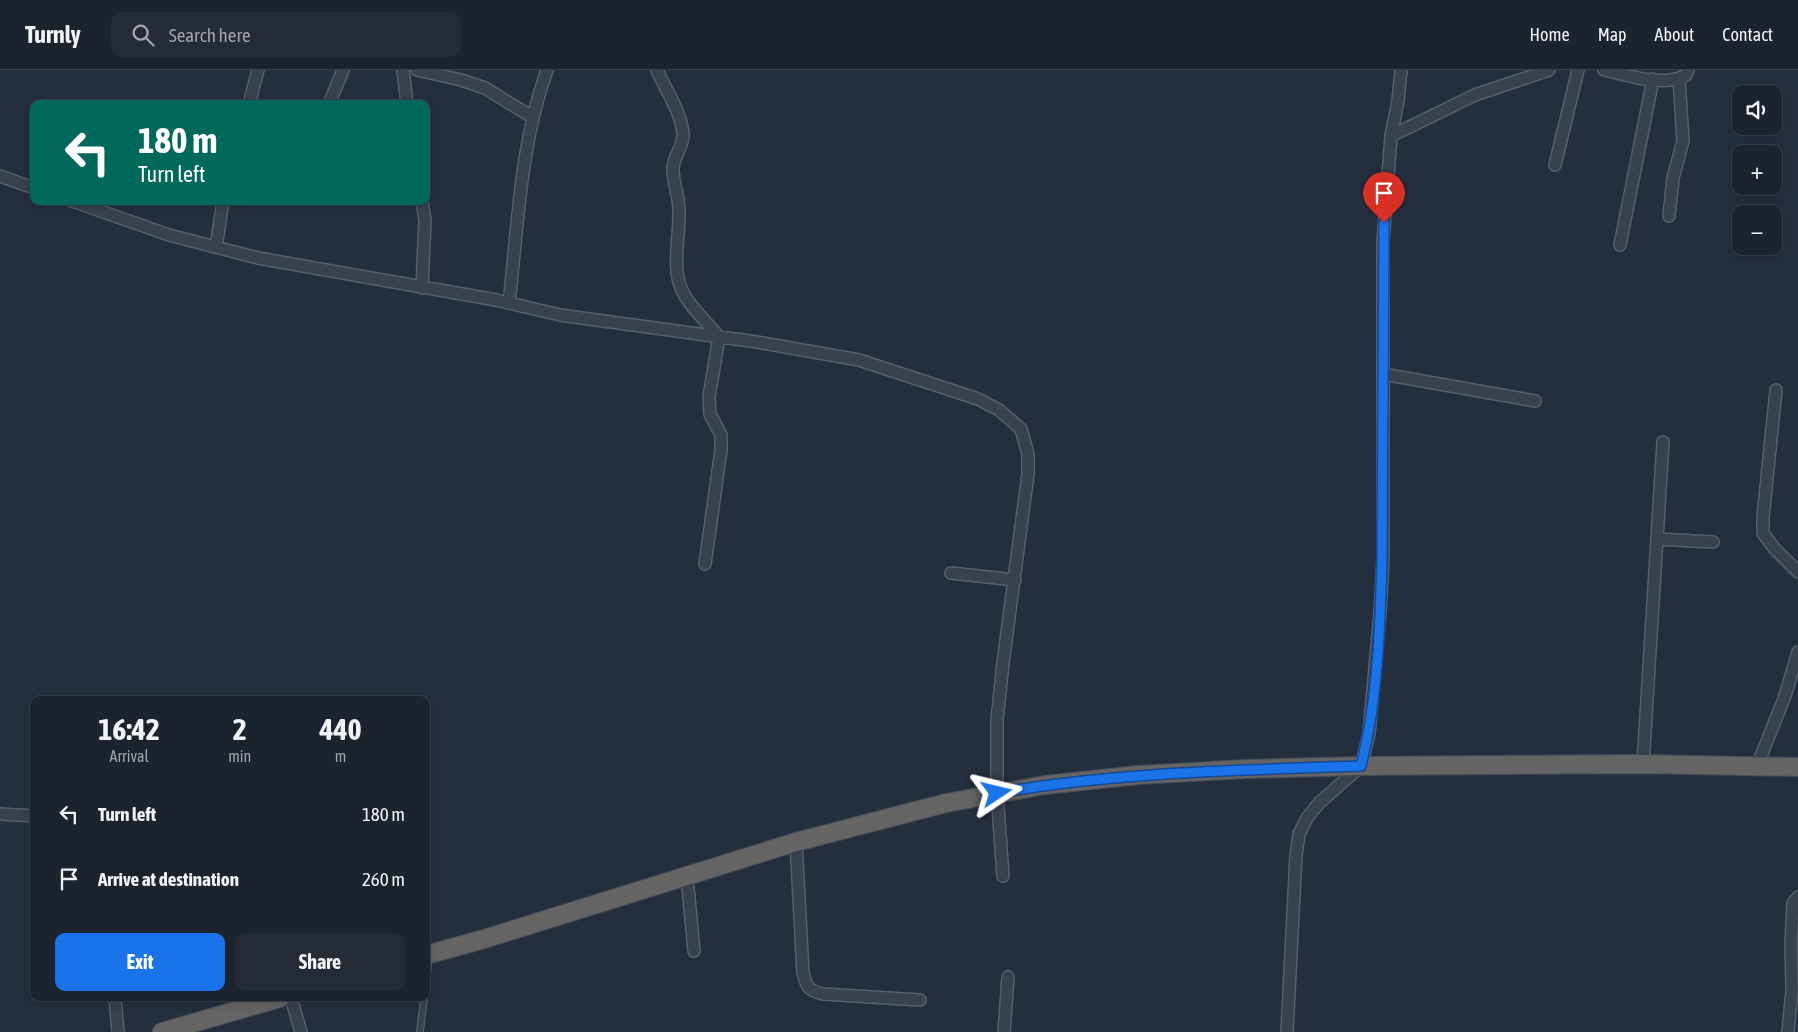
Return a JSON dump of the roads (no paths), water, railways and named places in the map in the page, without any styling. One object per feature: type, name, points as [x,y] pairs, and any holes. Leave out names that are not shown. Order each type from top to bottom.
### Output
[{"type":"highway","points":[[430,954],[796,842],[896,815],[997,793],[1045,785],[1130,776],[1246,769],[1361,766],[1643,764],[1798,767]]},
{"type":"highway","points":[[162,1032],[270,1001]]},
{"type":"street","points":[[250,100],[258,70]]},
{"type":"street","points":[[331,100],[343,70]]},
{"type":"street","points":[[403,70],[407,100]]},
{"type":"street","points":[[417,70],[461,80],[485,88],[532,117]]},
{"type":"street","points":[[509,303],[527,143],[536,101],[547,70]]},
{"type":"street","points":[[657,70],[679,113],[683,132],[682,146],[674,160],[673,168],[680,211],[677,261],[678,281],[685,297],[720,337]]},
{"type":"street","points":[[1287,1032],[1296,855],[1299,834],[1306,818],[1318,803],[1361,766],[1369,734],[1380,613],[1382,559],[1383,242],[1390,136],[1398,100],[1401,70]]},
{"type":"street","points":[[1390,136],[1475,95],[1548,70]]},
{"type":"street","points":[[1554,166],[1578,70]]},
{"type":"street","points":[[1604,70],[1653,79],[1672,80],[1686,75],[1688,70]]},
{"type":"street","points":[[1669,216],[1673,178],[1683,141],[1679,78]]},
{"type":"street","points":[[1620,245],[1653,79]]},
{"type":"street","points":[[0,176],[30,187]]},
{"type":"street","points":[[83,205],[169,235],[267,260],[509,303],[560,315],[757,342],[859,360],[978,399],[1000,410],[1022,429],[1028,454],[1028,474],[997,720],[997,793],[1002,876]]},
{"type":"street","points":[[216,247],[222,205]]},
{"type":"street","points":[[422,288],[425,220],[423,205]]},
{"type":"street","points":[[706,564],[722,450],[721,435],[710,414],[709,397],[720,337]]},
{"type":"street","points":[[1383,374],[1535,401]]},
{"type":"street","points":[[1776,390],[1763,533],[1774,548],[1798,572]]},
{"type":"street","points":[[1643,764],[1663,442]]},
{"type":"street","points":[[1657,539],[1713,542]]},
{"type":"street","points":[[951,573],[1015,580]]},
{"type":"street","points":[[1757,766],[1785,696],[1798,652]]},
{"type":"street","points":[[0,814],[30,816]]},
{"type":"street","points":[[796,842],[803,973],[806,986],[813,992],[823,994],[920,1000]]},
{"type":"street","points":[[687,877],[694,951]]},
{"type":"street","points":[[1788,1032],[1792,990],[1791,944],[1793,903],[1798,897]]},
{"type":"street","points":[[1004,1032],[1008,977]]},
{"type":"street","points":[[115,1001],[118,1032]]},
{"type":"street","points":[[292,1001],[302,1032]]},
{"type":"lane","points":[[420,1032],[424,1001]]}]
